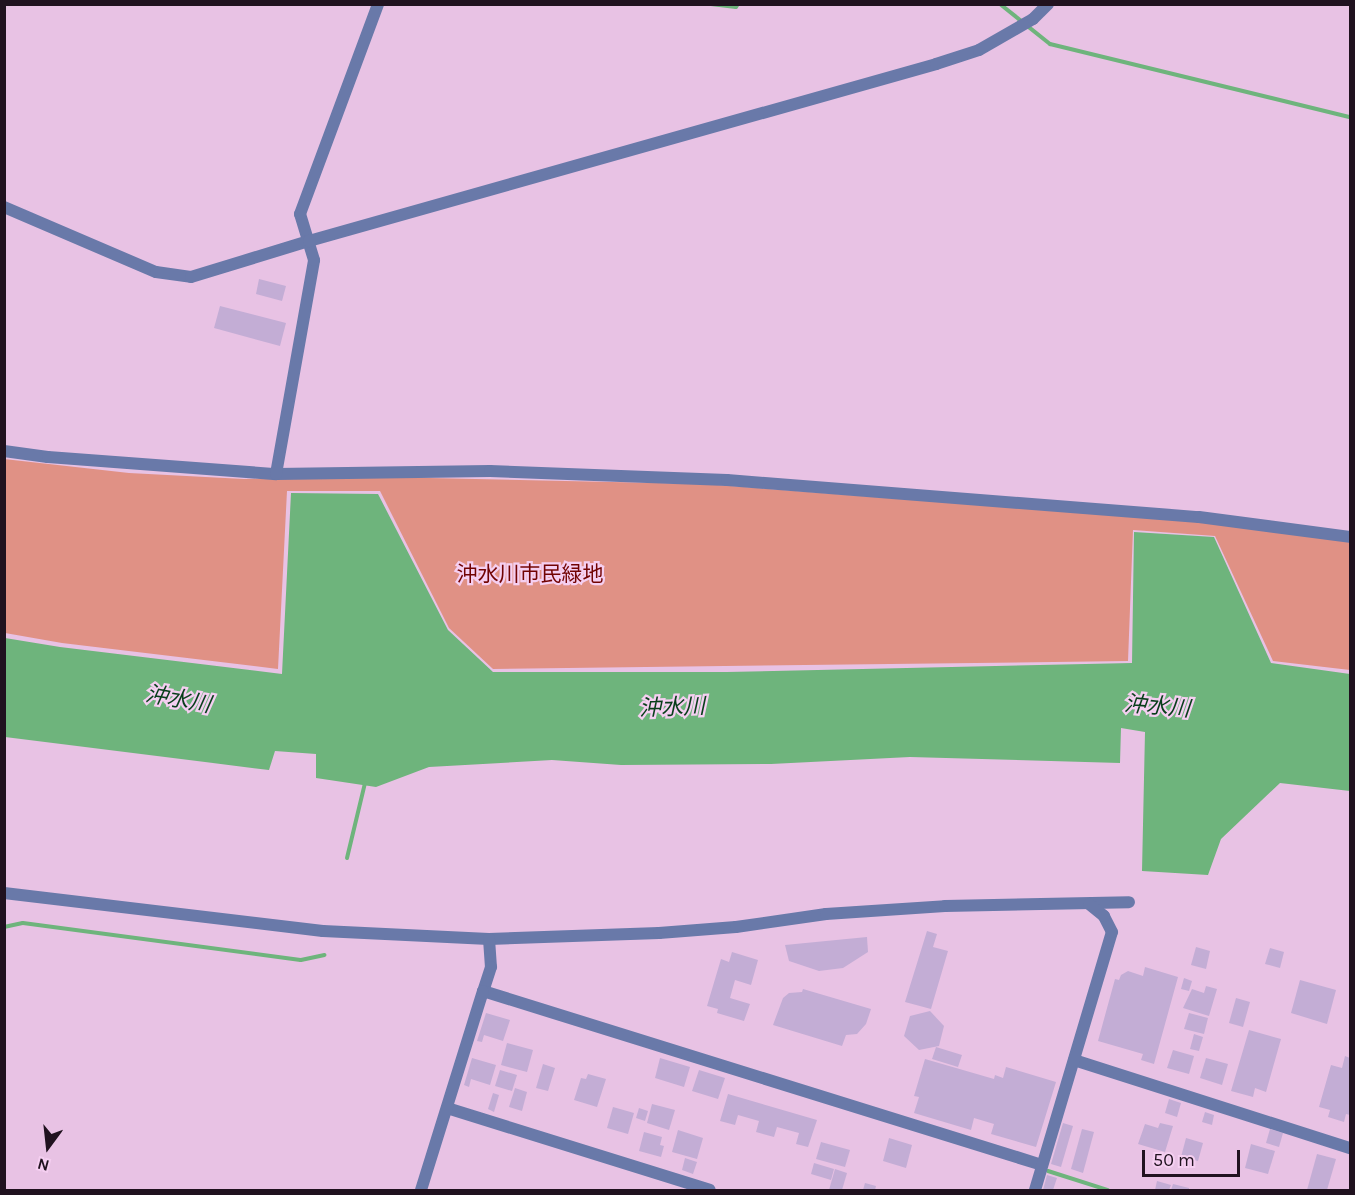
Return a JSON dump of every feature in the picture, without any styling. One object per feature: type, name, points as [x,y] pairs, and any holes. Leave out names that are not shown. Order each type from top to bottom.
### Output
[{"type":"street","points":[[276,474],[314,260],[300,214],[378,4]]},
{"type":"street","points":[[4,207],[156,272],[191,277],[309,241],[936,64],[979,50],[1033,19],[1048,4]]},
{"type":"street","points":[[4,451],[276,474],[489,471],[727,480],[1199,518],[1350,537]]},
{"type":"street","points":[[4,893],[323,931],[489,939],[670,932],[736,927],[826,914],[945,906],[1129,902]]},
{"type":"street","points":[[1035,1191],[1112,932],[1104,916],[1089,904]]},
{"type":"street","points":[[421,1191],[491,967],[489,939]]},
{"type":"street","points":[[483,991],[1042,1165]]},
{"type":"street","points":[[1074,1060],[1350,1148]]},
{"type":"street","points":[[447,1107],[710,1191]]},
{"type":"green space","name":"沖水川市民緑地","points":[[4,459],[129,473],[244,479],[383,477],[704,484],[1220,523],[1350,540],[1350,670],[1273,661],[1215,536],[1133,530],[1128,661],[493,669],[449,628],[380,491],[287,491],[278,669],[62,643],[5,633]]},
{"type":"water","name":"沖水川","points":[[291,493],[378,494],[448,630],[493,672],[727,672],[1132,663],[1134,532],[1214,537],[1271,663],[1350,674],[1350,791],[1280,783],[1221,839],[1208,875],[1142,871],[1145,732],[1121,728],[1120,763],[910,757],[771,764],[621,765],[552,760],[429,767],[376,787],[316,778],[316,754],[275,751],[269,770],[5,737],[5,638],[60,647],[282,674]]},
{"type":"building","points":[[259,279],[286,286],[282,301],[256,294]]},
{"type":"building","points":[[220,306],[286,323],[280,346],[214,328]]},
{"type":"building","points":[[927,931],[937,934],[933,947],[948,951],[931,1009],[905,1002]]},
{"type":"building","points":[[867,937],[868,952],[843,968],[819,971],[789,961],[785,945]]},
{"type":"building","points":[[1196,947],[1210,951],[1206,969],[1191,965]]},
{"type":"building","points":[[1270,948],[1284,952],[1280,968],[1265,964]]},
{"type":"building","points":[[732,952],[758,960],[751,985],[735,980],[730,998],[750,1004],[744,1021],[717,1013],[718,1009],[707,1006],[721,959],[729,962]]},
{"type":"building","points":[[1145,967],[1178,977],[1154,1064],[1141,1060],[1143,1054],[1098,1041],[1115,979],[1119,980],[1121,975],[1128,971],[1143,976]]},
{"type":"building","points":[[1184,978],[1192,981],[1189,991],[1181,989]]},
{"type":"building","points":[[1300,980],[1336,990],[1327,1024],[1291,1013]]},
{"type":"building","points":[[1206,986],[1217,989],[1209,1016],[1183,1008],[1192,989],[1204,993]]},
{"type":"building","points":[[803,989],[871,1009],[866,1024],[857,1034],[846,1035],[842,1046],[773,1025],[783,998],[789,993],[802,992]]},
{"type":"building","points":[[1236,998],[1250,1002],[1243,1027],[1229,1023]]},
{"type":"building","points":[[930,1011],[944,1026],[939,1046],[919,1050],[904,1036],[910,1016]]},
{"type":"building","points":[[486,1013],[510,1020],[503,1041],[484,1035],[482,1042],[477,1041]]},
{"type":"building","points":[[1189,1013],[1208,1018],[1204,1034],[1184,1029]]},
{"type":"building","points":[[1249,1030],[1281,1039],[1266,1092],[1255,1088],[1253,1097],[1231,1091]]},
{"type":"building","points":[[1194,1034],[1203,1037],[1199,1051],[1190,1049]]},
{"type":"building","points":[[507,1043],[533,1050],[527,1072],[501,1065]]},
{"type":"building","points":[[936,1047],[962,1055],[958,1067],[932,1059]]},
{"type":"building","points":[[1173,1050],[1194,1056],[1189,1074],[1167,1068]]},
{"type":"building","points":[[1345,1056],[1350,1058],[1350,1115],[1346,1114],[1344,1122],[1328,1117],[1330,1110],[1319,1107],[1331,1065],[1342,1068]]},
{"type":"building","points":[[472,1058],[496,1065],[490,1085],[471,1079],[469,1087],[464,1085]]},
{"type":"building","points":[[660,1058],[690,1067],[684,1087],[655,1078]]},
{"type":"building","points":[[1206,1058],[1228,1064],[1222,1085],[1200,1078]]},
{"type":"building","points":[[925,1059],[994,1079],[995,1075],[1003,1078],[1006,1067],[1056,1082],[1036,1147],[991,1134],[994,1124],[974,1118],[971,1130],[914,1113],[919,1097],[914,1096]]},
{"type":"building","points":[[543,1064],[555,1068],[548,1091],[536,1088]]},
{"type":"building","points":[[500,1070],[517,1075],[512,1091],[495,1086]]},
{"type":"building","points":[[699,1070],[725,1078],[718,1099],[692,1091]]},
{"type":"building","points":[[588,1074],[606,1079],[597,1107],[574,1100],[581,1078],[586,1079]]},
{"type":"building","points":[[515,1088],[527,1092],[522,1111],[509,1107]]},
{"type":"building","points":[[493,1093],[499,1095],[494,1112],[488,1109]]},
{"type":"building","points":[[728,1094],[817,1120],[808,1147],[796,1144],[799,1133],[777,1127],[774,1137],[756,1132],[759,1121],[738,1115],[735,1125],[720,1121]]},
{"type":"building","points":[[1169,1099],[1181,1103],[1177,1117],[1165,1113]]},
{"type":"building","points":[[652,1104],[675,1110],[669,1130],[647,1123]]},
{"type":"building","points":[[613,1107],[634,1113],[628,1134],[607,1128]]},
{"type":"building","points":[[639,1108],[648,1111],[645,1121],[636,1118]]},
{"type":"building","points":[[1205,1112],[1214,1115],[1212,1125],[1202,1122]]},
{"type":"building","points":[[1063,1123],[1073,1126],[1061,1167],[1051,1164]]},
{"type":"building","points":[[1160,1123],[1173,1126],[1165,1152],[1138,1144],[1145,1124],[1158,1128]]},
{"type":"building","points":[[1082,1129],[1094,1132],[1083,1173],[1071,1169]]},
{"type":"building","points":[[1270,1129],[1283,1133],[1279,1147],[1266,1143]]},
{"type":"building","points":[[678,1130],[703,1138],[697,1159],[672,1152]]},
{"type":"building","points":[[644,1132],[662,1137],[660,1145],[664,1146],[661,1157],[639,1151]]},
{"type":"building","points":[[889,1138],[912,1145],[906,1168],[883,1161]]},
{"type":"building","points":[[1186,1138],[1203,1143],[1198,1161],[1181,1157]]},
{"type":"building","points":[[821,1142],[850,1150],[845,1167],[816,1159]]},
{"type":"building","points":[[1251,1144],[1275,1151],[1268,1174],[1245,1168]]},
{"type":"building","points":[[1317,1154],[1336,1159],[1327,1190],[1307,1190]]},
{"type":"building","points":[[685,1158],[697,1162],[693,1174],[682,1170]]},
{"type":"building","points":[[814,1163],[834,1169],[831,1180],[811,1174]]},
{"type":"building","points":[[835,1169],[847,1173],[842,1190],[829,1190]]},
{"type":"building","points":[[1047,1175],[1057,1178],[1053,1190],[1043,1190]]},
{"type":"building","points":[[1157,1181],[1171,1185],[1169,1190],[1155,1190]]},
{"type":"building","points":[[865,1183],[876,1186],[875,1190],[863,1190]]},
{"type":"building","points":[[1173,1184],[1189,1188],[1189,1190],[1171,1190]]},
{"type":"waterway","points":[[711,4],[736,7],[738,4]]},
{"type":"waterway","points":[[1000,4],[1050,44],[1350,117]]},
{"type":"waterway","points":[[347,858],[365,783]]},
{"type":"waterway","points":[[4,927],[23,923],[301,960],[324,955]]},
{"type":"waterway","points":[[1048,1171],[1108,1190]]}]
